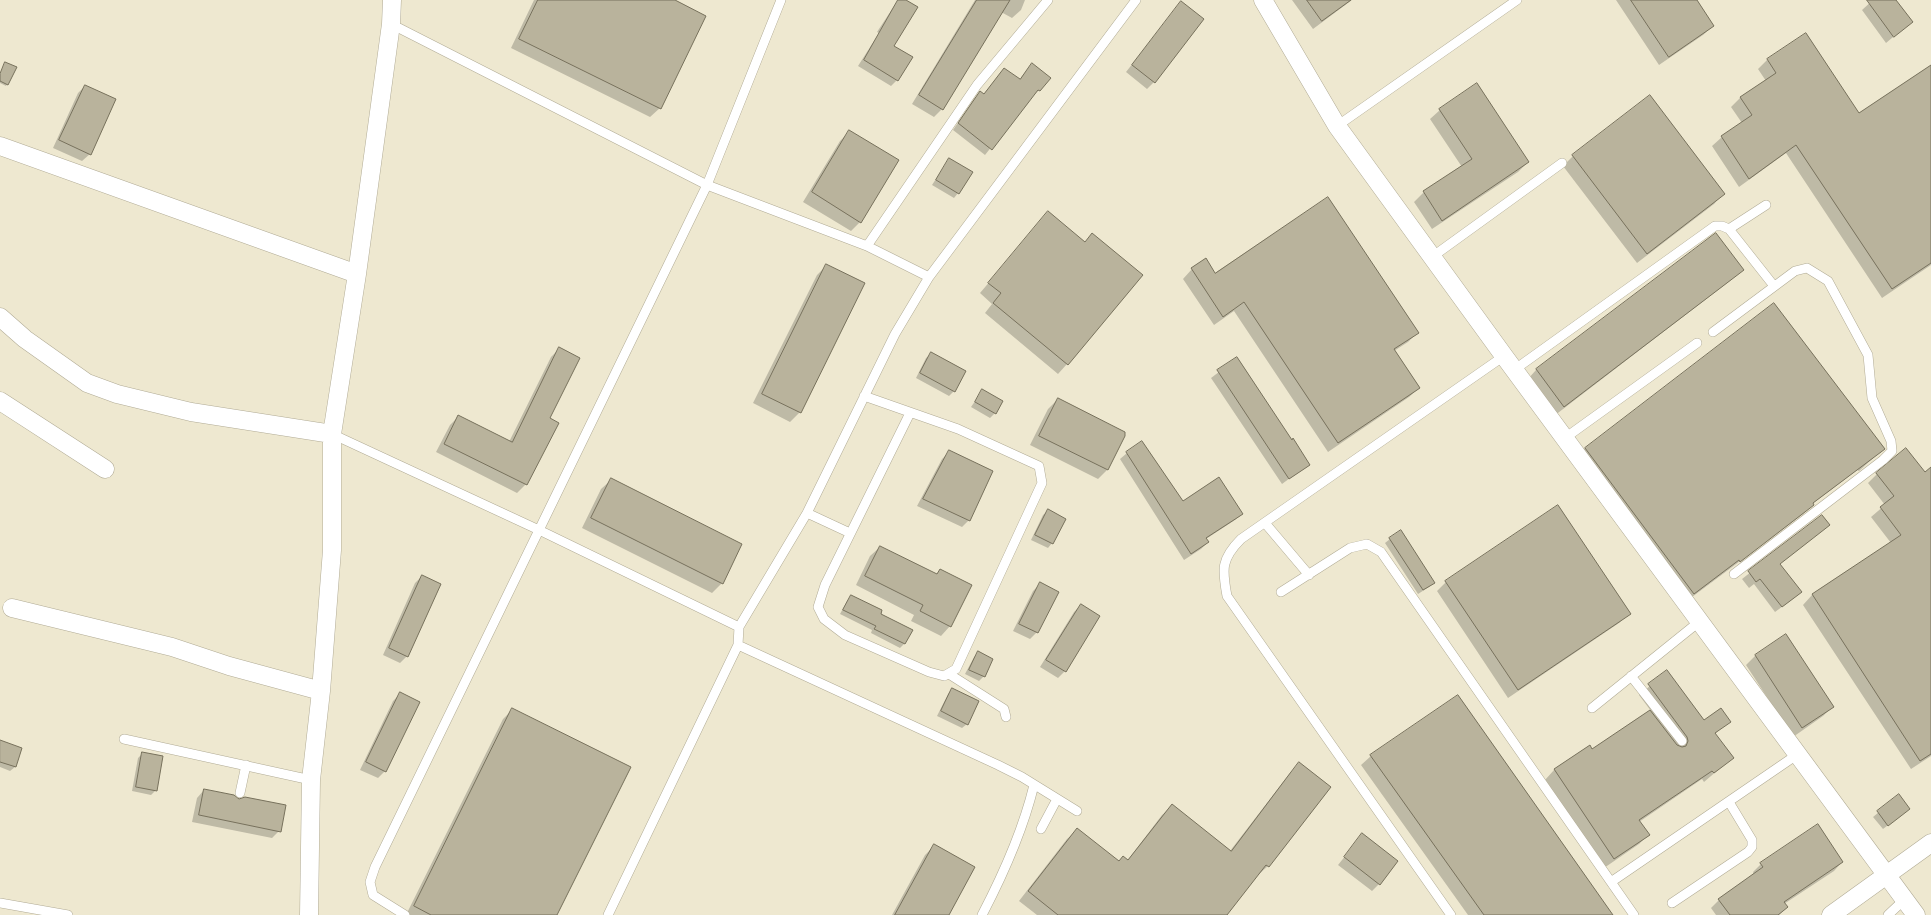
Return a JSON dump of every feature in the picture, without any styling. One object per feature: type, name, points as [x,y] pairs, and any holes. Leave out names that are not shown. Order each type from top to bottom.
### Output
[{"type":"street","points":[[309,915],[311,780],[321,691],[332,550],[332,434],[357,274],[391,24],[392,0]]},
{"type":"street","points":[[1263,0],[1337,126],[1509,363],[1916,915]]},
{"type":"street","points":[[0,146],[357,274]]},
{"type":"street","points":[[0,317],[25,339],[87,383],[117,394],[191,412],[332,434]]},
{"type":"street","points":[[0,402],[105,469]]},
{"type":"street","points":[[12,608],[172,648],[321,691]]},
{"type":"street","points":[[1831,915],[1931,843]]},
{"type":"lane","points":[[405,915],[373,895],[370,882],[707,185],[781,0]]},
{"type":"lane","points":[[867,246],[977,86],[1048,0]]},
{"type":"lane","points":[[609,915],[738,645],[739,627],[807,513],[895,334],[928,277],[1136,0]]},
{"type":"lane","points":[[1337,126],[1518,0]]},
{"type":"lane","points":[[391,24],[707,185],[867,246],[928,277]]},
{"type":"lane","points":[[1432,257],[1562,163]]},
{"type":"lane","points":[[1730,229],[1766,205]]},
{"type":"lane","points":[[1451,915],[1227,596],[1223,573],[1228,552],[1242,539],[1265,523],[1714,226],[1730,229],[1774,286]]},
{"type":"lane","points":[[1713,332],[1795,270],[1807,268],[1828,281],[1868,355],[1872,398],[1891,441],[1892,451],[1884,460],[1734,574]]},
{"type":"lane","points":[[1565,438],[1698,343]]},
{"type":"lane","points":[[864,396],[958,429],[1039,466],[1042,483],[1038,492],[956,669],[944,676],[929,672],[845,635],[824,619],[818,607],[825,585],[910,413]]},
{"type":"lane","points":[[332,434],[539,530],[739,627]]},
{"type":"lane","points":[[807,513],[850,533]]},
{"type":"lane","points":[[1265,523],[1309,575]]},
{"type":"lane","points":[[1281,592],[1350,548],[1367,544],[1381,552],[1634,915]]},
{"type":"lane","points":[[1592,708],[1700,622]]},
{"type":"lane","points":[[738,645],[998,765],[1078,811]]},
{"type":"lane","points":[[949,674],[1004,709],[1006,717]]},
{"type":"lane","points":[[1631,676],[1682,742]]},
{"type":"lane","points":[[124,739],[311,780]]},
{"type":"lane","points":[[1611,882],[1798,754]]},
{"type":"lane","points":[[240,793],[246,765]]},
{"type":"lane","points":[[982,915],[996,888],[1026,816],[1034,784]]},
{"type":"lane","points":[[1041,829],[1057,799]]},
{"type":"lane","points":[[1672,903],[1748,852],[1752,847],[1752,840],[1729,802]]},
{"type":"lane","points":[[1888,915],[1905,899]]},
{"type":"lane","points":[[0,903],[68,915]]},
{"type":"building","points":[[538,0],[675,0],[706,16],[661,109],[519,39]]},
{"type":"building","points":[[898,0],[906,0],[918,7],[894,46],[913,57],[898,81],[864,60]]},
{"type":"building","points":[[977,0],[1010,0],[943,110],[919,95]]},
{"type":"building","points":[[1307,0],[1351,0],[1322,21]]},
{"type":"building","points":[[1631,0],[1697,0],[1714,26],[1669,57]]},
{"type":"building","points":[[1867,0],[1896,0],[1913,22],[1894,37]]},
{"type":"building","points":[[1181,1],[1204,19],[1155,83],[1132,65]]},
{"type":"building","points":[[1806,33],[1859,113],[1931,65],[1931,263],[1892,289],[1796,145],[1749,179],[1721,136],[1752,115],[1740,97],[1776,73],[1767,59]]},
{"type":"building","points":[[5,62],[17,67],[8,85],[0,81],[0,74]]},
{"type":"building","points":[[1032,63],[1051,78],[1040,91],[1038,90],[992,150],[958,123],[980,91],[984,94],[1004,68],[1020,79]]},
{"type":"building","points":[[1477,83],[1529,162],[1442,221],[1423,191],[1472,159],[1439,109]]},
{"type":"building","points":[[85,85],[116,99],[91,155],[59,140]]},
{"type":"building","points":[[1650,95],[1725,194],[1647,254],[1572,155]]},
{"type":"building","points":[[849,130],[899,160],[861,223],[812,192]]},
{"type":"building","points":[[949,158],[973,172],[959,194],[936,180]]},
{"type":"building","points":[[1328,197],[1419,333],[1394,349],[1420,388],[1338,443],[1244,302],[1223,317],[1191,268],[1206,258],[1215,273]]},
{"type":"building","points":[[1048,211],[1085,242],[1092,233],[1143,275],[1068,365],[993,303],[1001,293],[988,283]]},
{"type":"building","points":[[1716,233],[1744,270],[1564,407],[1536,369]]},
{"type":"building","points":[[826,264],[865,283],[801,413],[762,394]]},
{"type":"building","points":[[1774,303],[1885,449],[1813,503],[1814,505],[1740,562],[1739,560],[1694,594],[1585,448]]},
{"type":"building","points":[[559,347],[580,358],[550,418],[559,423],[527,485],[444,444],[458,415],[512,442]]},
{"type":"building","points":[[931,352],[966,371],[955,392],[920,373]]},
{"type":"building","points":[[1237,357],[1310,465],[1289,479],[1217,370]]},
{"type":"building","points":[[982,389],[1003,401],[996,414],[975,402]]},
{"type":"building","points":[[1058,398],[1125,432],[1125,436],[1108,470],[1039,436]]},
{"type":"building","points":[[1142,441],[1183,501],[1219,477],[1243,514],[1206,538],[1209,542],[1191,554],[1126,452]]},
{"type":"building","points":[[1906,448],[1925,472],[1931,467],[1931,754],[1920,761],[1812,594],[1901,535],[1880,507],[1894,496],[1876,473]]},
{"type":"building","points":[[949,450],[993,471],[970,521],[923,499]]},
{"type":"building","points":[[611,478],[742,544],[723,584],[591,518]]},
{"type":"building","points":[[1558,505],[1631,614],[1518,690],[1445,581]]},
{"type":"building","points":[[1048,509],[1066,519],[1053,544],[1035,535]]},
{"type":"building","points":[[1822,515],[1830,525],[1780,564],[1802,592],[1782,607],[1760,579],[1756,582],[1748,571]]},
{"type":"building","points":[[1401,530],[1435,583],[1423,590],[1389,538]]},
{"type":"building","points":[[880,546],[937,574],[940,569],[972,585],[951,627],[920,611],[923,605],[865,576]]},
{"type":"building","points":[[422,575],[441,584],[408,657],[389,648]]},
{"type":"building","points":[[1040,582],[1059,592],[1038,633],[1019,624]]},
{"type":"building","points":[[851,595],[882,610],[881,614],[913,630],[905,644],[874,629],[876,626],[843,610]]},
{"type":"building","points":[[1081,604],[1100,616],[1066,672],[1046,660]]},
{"type":"building","points":[[1786,634],[1834,707],[1802,728],[1755,655]]},
{"type":"building","points":[[978,651],[993,659],[985,677],[969,670]]},
{"type":"building","points":[[1667,670],[1704,720],[1721,708],[1731,722],[1715,733],[1734,758],[1714,773],[1712,771],[1639,820],[1650,835],[1614,859],[1554,769],[1590,745],[1592,749],[1650,710],[1677,745],[1686,746],[1687,737],[1648,684]]},
{"type":"building","points":[[952,688],[979,701],[968,725],[941,711]]},
{"type":"building","points":[[400,692],[420,702],[386,772],[366,762]]},
{"type":"building","points":[[1458,695],[1613,915],[1484,915],[1370,755]]},
{"type":"building","points":[[512,708],[631,767],[557,915],[431,915],[414,906]]},
{"type":"building","points":[[0,740],[22,748],[16,767],[0,762]]},
{"type":"building","points":[[142,752],[163,756],[157,791],[136,787]]},
{"type":"building","points":[[1299,762],[1331,787],[1269,867],[1266,865],[1227,915],[1058,915],[1028,891],[1077,828],[1119,861],[1123,856],[1128,860],[1172,804],[1231,851]]},
{"type":"building","points":[[204,789],[234,795],[239,799],[245,797],[286,805],[281,832],[199,815]]},
{"type":"building","points":[[1899,794],[1910,809],[1888,826],[1877,811]]},
{"type":"building","points":[[1818,824],[1843,862],[1784,902],[1788,907],[1778,915],[1730,915],[1718,899],[1763,867],[1760,863]]},
{"type":"building","points":[[1362,833],[1398,861],[1380,885],[1344,857]]},
{"type":"building","points":[[934,844],[975,867],[949,915],[895,915]]}]
